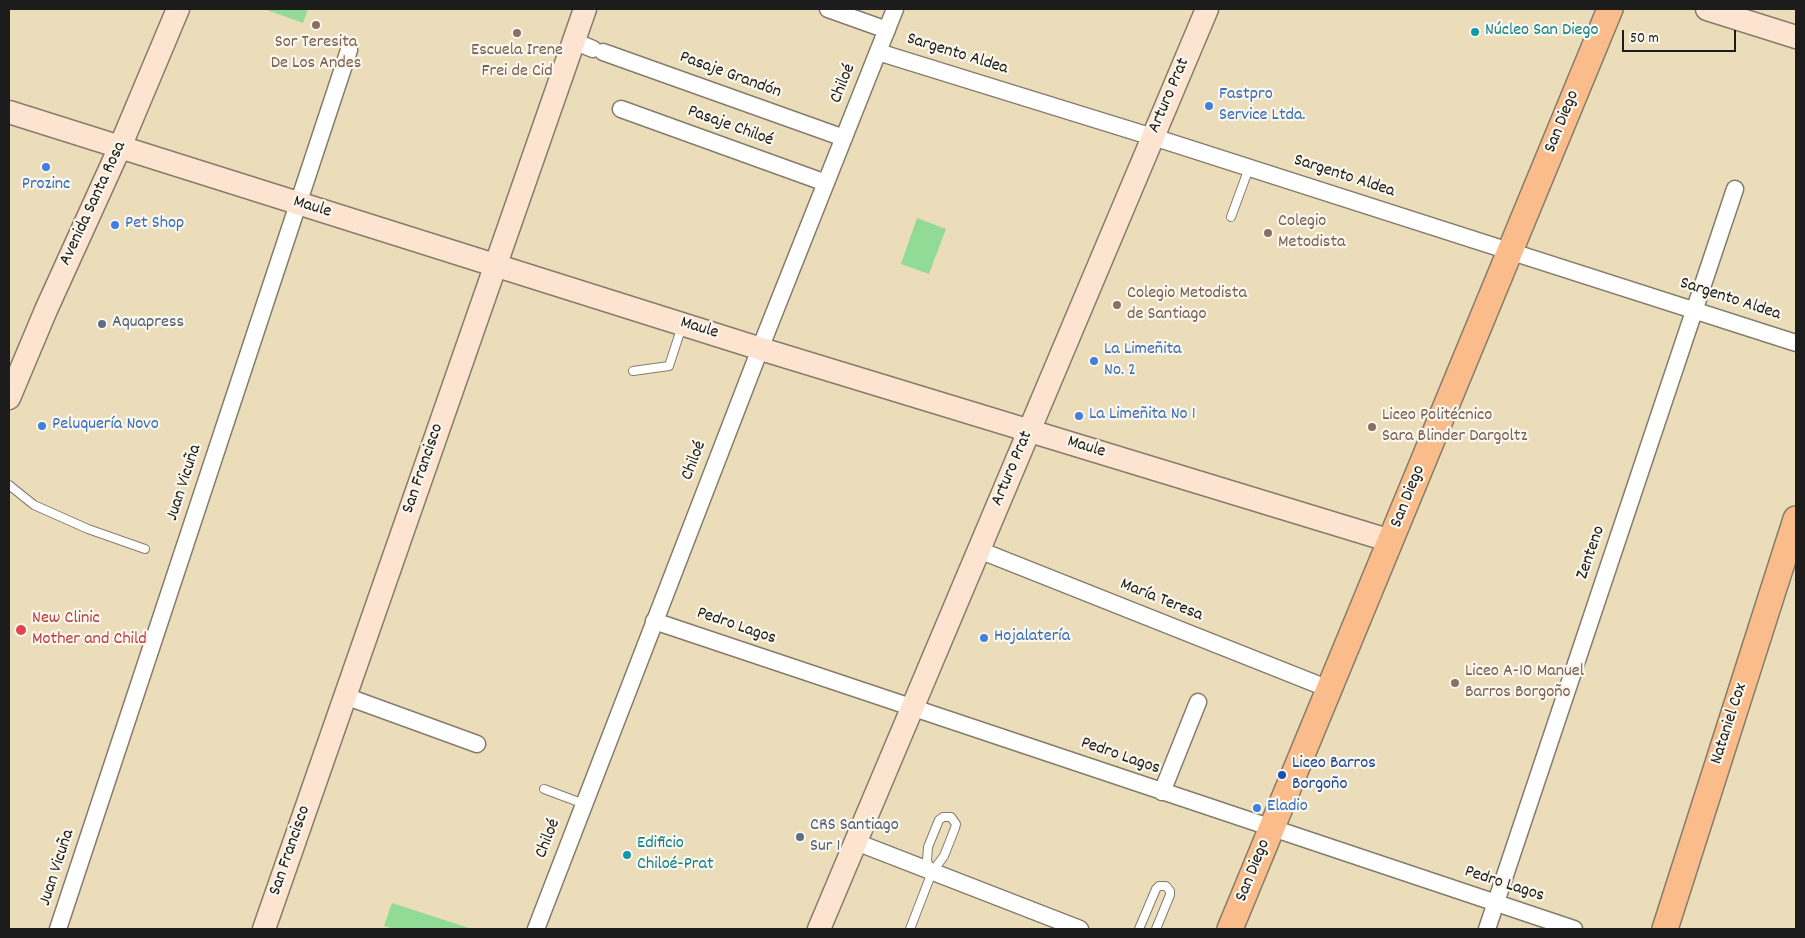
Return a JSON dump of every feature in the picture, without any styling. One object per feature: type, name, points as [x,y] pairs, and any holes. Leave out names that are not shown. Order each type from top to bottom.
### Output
[{"type":"main road","name":"San Diego","points":[[1230,929],[1610,9]]},
{"type":"main road","name":"Nataniel Cox","points":[[1665,929],[1796,519]]},
{"type":"street","name":"Avenida Santa Rosa","points":[[9,398],[49,302],[120,147],[178,9]]},
{"type":"street","name":"San Francisco","points":[[264,929],[496,265],[590,47],[585,9]]},
{"type":"street","points":[[828,9],[887,30]]},
{"type":"street","name":"Chiloé","points":[[536,929],[654,620],[895,9]]},
{"type":"street","name":"Arturo Prat","points":[[819,929],[1207,9]]},
{"type":"street","points":[[1707,9],[1796,37]]},
{"type":"street","name":"Pasaje Grandón","points":[[590,47],[844,138]]},
{"type":"street","name":"Juan Vicuña","points":[[58,929],[349,50]]},
{"type":"street","name":"Sargento Aldea","points":[[878,52],[1153,137],[1796,342]]},
{"type":"street","name":"Pasaje Chiloé","points":[[621,109],[826,183]]},
{"type":"street","name":"Maule","points":[[9,112],[761,349],[1391,541]]},
{"type":"street","name":"Zenteno","points":[[1487,929],[1735,189]]},
{"type":"street","name":"María Teresa","points":[[979,550],[1329,690]]},
{"type":"street","name":"Pedro Lagos","points":[[654,620],[1574,929]]},
{"type":"street","points":[[345,696],[477,744]]},
{"type":"street","points":[[1162,792],[1198,702]]},
{"type":"street","points":[[856,842],[1080,929]]},
{"type":"lane","points":[[1231,216],[1249,168]]},
{"type":"lane","points":[[633,371],[669,366],[683,324]]},
{"type":"lane","points":[[9,485],[34,505],[88,529],[145,549]]},
{"type":"lane","points":[[544,789],[584,804]]},
{"type":"lane","points":[[910,929],[932,872],[944,856],[955,828],[956,824],[951,817],[943,817],[939,820],[928,847],[927,861],[932,872]]},
{"type":"lane","points":[[1139,929],[1156,889],[1159,886],[1166,886],[1170,891],[1170,895],[1156,929]]},
{"type":"green space","points":[[264,9],[308,9],[303,23]]},
{"type":"green space","points":[[917,218],[946,229],[929,274],[901,264]]},
{"type":"green space","points":[[392,903],[472,929],[394,929],[384,926]]},
{"type":"place","name":"Sor Teresita De Los Andes","points":[[316,25]]},
{"type":"place","name":"Núcleo San Diego","points":[[1475,32]]},
{"type":"place","name":"Escuela Irene Frei de Cid","points":[[517,33]]},
{"type":"place","name":"Fastpro Service Ltda.","points":[[1209,106]]},
{"type":"place","name":"Prozinc","points":[[46,167]]},
{"type":"place","name":"Pet Shop","points":[[115,225]]},
{"type":"place","name":"Colegio Metodista","points":[[1268,233]]},
{"type":"place","name":"Colegio Metodista de Santiago","points":[[1117,305]]},
{"type":"place","name":"Aquapress","points":[[102,324]]},
{"type":"place","name":"La Limeñita No. 2","points":[[1094,361]]},
{"type":"place","name":"La Limeñita No 1","points":[[1079,416]]},
{"type":"place","name":"Peluquería Novo","points":[[42,426]]},
{"type":"place","name":"Liceo Politécnico Sara Blinder Dargoltz","points":[[1372,427]]},
{"type":"place","name":"New Clinic Mother and Child","points":[[21,630]]},
{"type":"place","name":"Hojalatería","points":[[984,638]]},
{"type":"place","name":"Liceo A-10 Manuel Barros Borgoño","points":[[1455,683]]},
{"type":"place","name":"Liceo Barros Borgoño","points":[[1282,775]]},
{"type":"place","name":"Eladio","points":[[1257,808]]},
{"type":"place","name":"CRS Santiago Sur 1","points":[[800,837]]},
{"type":"place","name":"Edificio Chiloé-Prat","points":[[627,855]]}]
